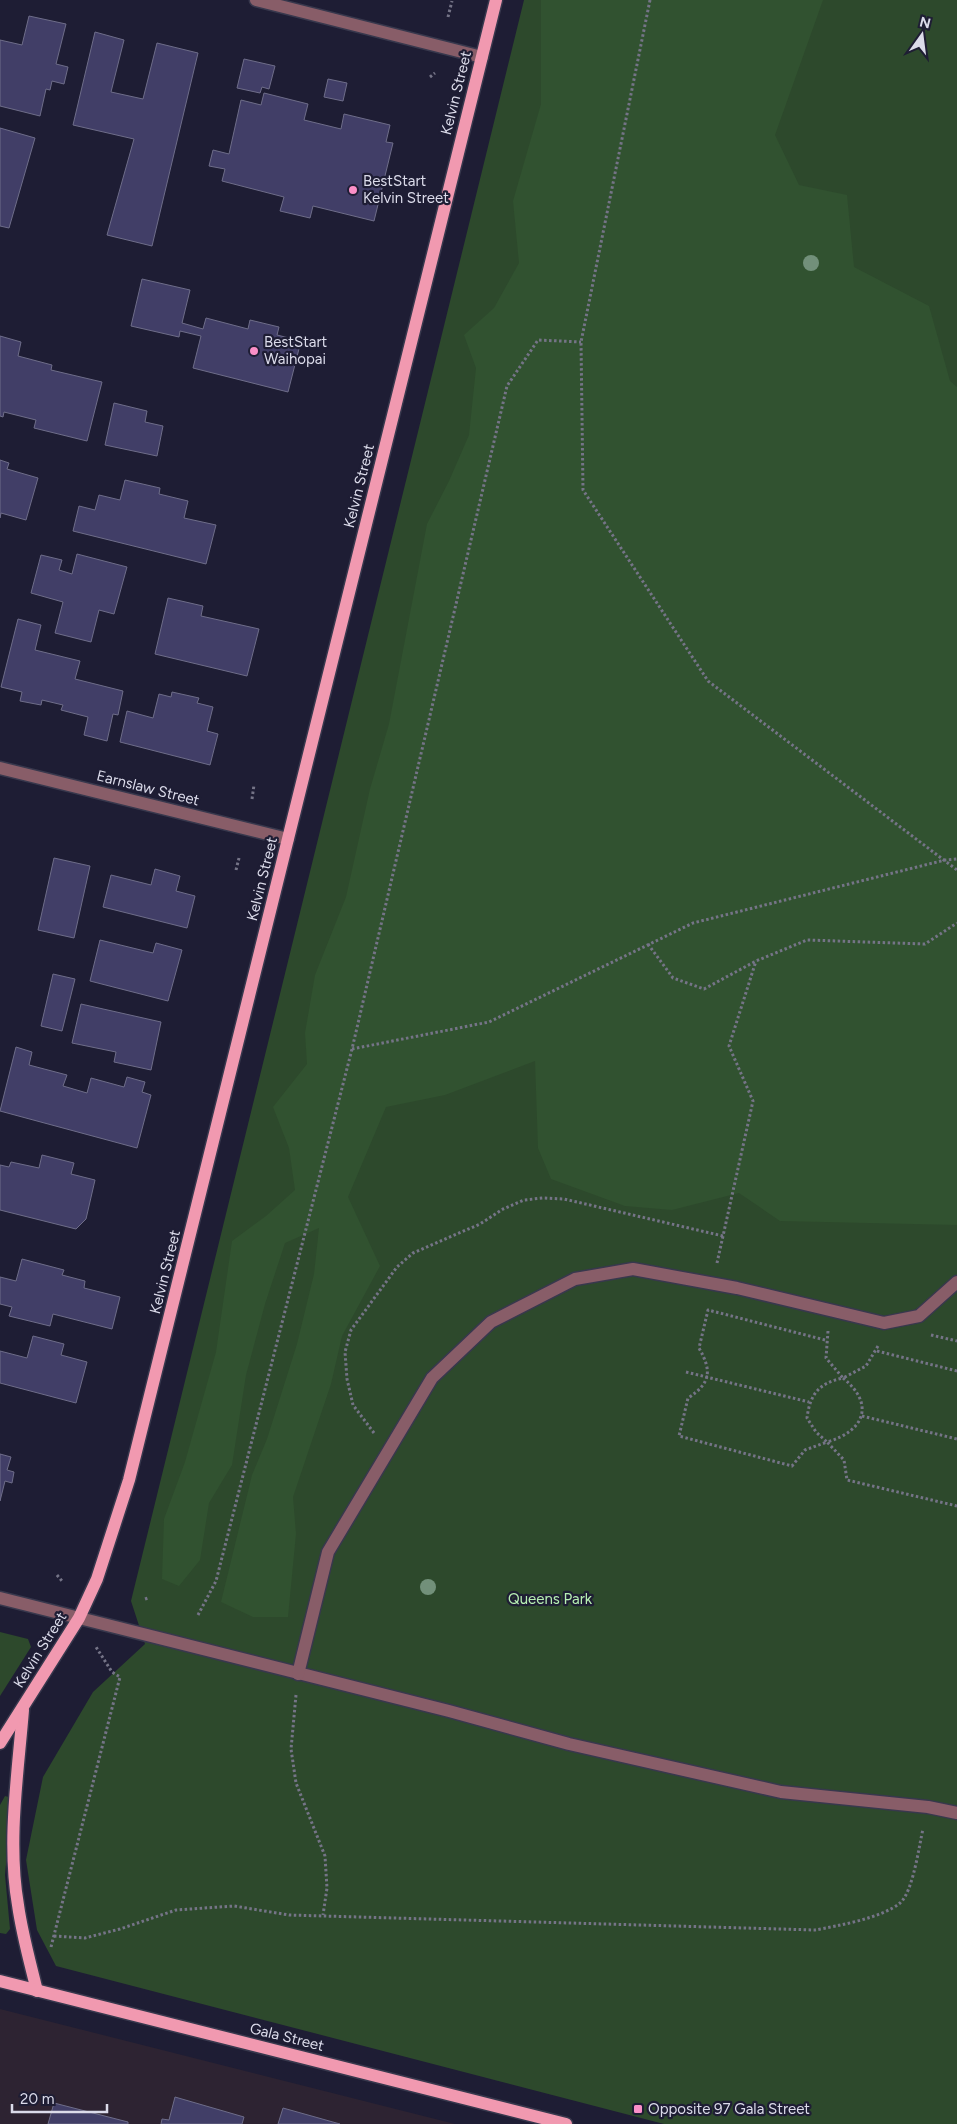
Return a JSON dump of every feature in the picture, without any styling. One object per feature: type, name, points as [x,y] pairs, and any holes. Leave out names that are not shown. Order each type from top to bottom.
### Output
[{"type":"main road","name":"Kelvin Street","points":[[0,1743],[79,1618],[104,1561],[130,1480],[496,0]]},
{"type":"main road","points":[[23,1708],[15,1839],[16,1882],[18,1904],[37,1991]]},
{"type":"main road","name":"Gala Street","points":[[0,1982],[566,2124]]},
{"type":"street","points":[[256,0],[482,56]]},
{"type":"street","name":"Earnslaw Street","points":[[0,768],[288,839]]},
{"type":"street","points":[[298,1674],[328,1552],[432,1378],[491,1322],[575,1279],[633,1268],[884,1323],[919,1316],[957,1282]]},
{"type":"street","points":[[0,1598],[449,1711],[568,1744],[781,1792],[928,1807],[957,1813]]},
{"type":"path","points":[[650,0],[581,342],[582,490],[708,681],[957,870]]},
{"type":"path","points":[[448,17],[452,1]]},
{"type":"path","points":[[430,77],[435,73]]},
{"type":"path","points":[[198,1615],[216,1581],[352,1049],[507,386],[538,340],[581,342]]},
{"type":"path","points":[[252,800],[254,785]]},
{"type":"path","points":[[236,870],[239,858]]},
{"type":"path","points":[[352,1049],[489,1022],[693,923],[945,860],[957,859]]},
{"type":"path","points":[[648,944],[673,978],[704,989],[756,960],[808,940],[924,944],[957,923]]},
{"type":"path","points":[[712,1284],[753,1101],[729,1046],[756,960]]},
{"type":"path","points":[[389,1450],[354,1405],[347,1379],[345,1352],[351,1330],[371,1301],[397,1267],[413,1254],[480,1224],[503,1209],[524,1200],[543,1198],[564,1198],[723,1236]]},
{"type":"path","points":[[825,1340],[708,1310],[699,1348],[707,1362],[708,1377],[699,1391],[688,1398],[679,1436],[792,1466],[805,1450],[843,1437],[855,1428],[862,1416],[863,1400],[853,1386],[843,1378],[826,1358],[825,1340],[833,1312]]},
{"type":"path","points":[[884,1323],[877,1351],[866,1366],[843,1378],[828,1381],[815,1391],[809,1402],[807,1418],[816,1432],[844,1460],[847,1480],[957,1506]]},
{"type":"path","points":[[877,1351],[957,1371]]},
{"type":"path","points":[[686,1372],[809,1402]]},
{"type":"path","points":[[862,1416],[957,1439]]},
{"type":"path","points":[[57,1575],[62,1581]]},
{"type":"path","points":[[51,1950],[120,1677],[112,1672],[79,1618]]},
{"type":"path","points":[[298,1674],[290,1748],[296,1783],[325,1856],[326,1888],[323,1915]]},
{"type":"path","points":[[54,1936],[85,1938],[120,1929],[176,1910],[234,1906],[289,1915],[815,1930],[845,1925],[900,1903],[906,1893],[914,1869],[928,1807]]},
{"type":"shaded area","points":[[0,2009],[455,2124],[0,2124]]},
{"type":"green space","name":"Queens Park","points":[[524,0],[957,0],[957,2124],[664,2124],[56,1966],[37,1930],[26,1860],[43,1777],[93,1692],[145,1644],[131,1601]]},
{"type":"green space","points":[[541,0],[823,0],[775,135],[799,185],[847,195],[854,267],[929,306],[950,381],[957,387],[957,1225],[780,1221],[739,1193],[672,1210],[625,1206],[551,1179],[538,1148],[535,1061],[445,1095],[386,1107],[348,1197],[380,1266],[342,1336],[331,1384],[293,1497],[296,1534],[288,1617],[253,1617],[221,1602],[252,1475],[267,1439],[297,1344],[314,1274],[319,1228],[285,1243],[265,1304],[246,1375],[232,1465],[209,1503],[200,1560],[179,1586],[162,1579],[164,1519],[185,1462],[216,1352],[232,1241],[266,1216],[295,1190],[289,1148],[273,1107],[307,1064],[305,1033],[315,975],[346,897],[370,789],[389,724],[427,524],[449,481],[469,435],[476,368],[464,335],[494,308],[519,263],[513,201],[541,104]]},
{"type":"green space","points":[[0,1632],[28,1639],[31,1647],[0,1696]]},
{"type":"green space","points":[[5,1796],[12,1798],[5,1875],[10,1929],[6,1934],[0,1933],[0,1805]]},
{"type":"building","points":[[29,16],[66,24],[56,64],[68,67],[64,84],[52,81],[50,90],[46,89],[40,116],[0,106],[0,40],[22,45]]},
{"type":"building","points":[[95,32],[124,40],[111,92],[143,99],[157,43],[198,53],[152,246],[107,235],[134,139],[73,125]]},
{"type":"building","points":[[244,59],[275,66],[269,89],[262,87],[260,93],[237,88]]},
{"type":"building","points":[[328,79],[347,83],[343,101],[324,97]]},
{"type":"building","points":[[264,93],[308,104],[304,120],[341,129],[344,114],[390,125],[386,142],[393,143],[374,221],[313,206],[310,218],[280,211],[284,197],[222,181],[225,169],[209,166],[213,150],[229,154],[241,100],[261,105]]},
{"type":"building","points":[[0,128],[35,138],[9,228],[0,226]]},
{"type":"building","points":[[142,279],[190,290],[182,323],[203,329],[206,318],[248,329],[250,320],[279,327],[277,335],[301,341],[288,392],[193,368],[201,336],[180,331],[179,337],[131,326]]},
{"type":"building","points":[[0,336],[21,342],[18,356],[52,365],[51,370],[102,382],[87,441],[34,428],[36,420],[4,412],[3,417],[0,416]]},
{"type":"building","points":[[114,403],[147,411],[145,422],[163,426],[157,456],[105,445]]},
{"type":"building","points":[[0,460],[9,463],[7,469],[38,478],[26,520],[1,513],[0,518]]},
{"type":"building","points":[[125,480],[160,488],[159,494],[188,501],[184,518],[216,525],[206,564],[73,531],[79,506],[95,510],[99,495],[120,500]]},
{"type":"building","points":[[77,554],[127,567],[114,614],[99,610],[91,642],[55,633],[63,602],[31,593],[41,555],[62,560],[59,570],[72,574]]},
{"type":"building","points":[[168,598],[203,606],[201,616],[259,629],[247,676],[155,654]]},
{"type":"building","points":[[18,619],[41,625],[35,650],[80,661],[75,679],[123,691],[118,715],[113,714],[107,741],[84,735],[88,717],[61,710],[63,705],[42,700],[41,705],[20,701],[22,692],[1,687]]},
{"type":"building","points":[[172,692],[199,698],[197,703],[213,707],[207,731],[218,734],[210,765],[120,742],[127,711],[153,718],[159,694],[171,697]]},
{"type":"building","points":[[54,858],[90,866],[74,938],[38,930]]},
{"type":"building","points":[[155,869],[180,876],[176,891],[195,896],[187,928],[103,907],[111,875],[151,885]]},
{"type":"building","points":[[100,940],[153,953],[156,943],[182,950],[168,1001],[90,981]]},
{"type":"building","points":[[53,974],[75,979],[62,1031],[41,1026]]},
{"type":"building","points":[[81,1004],[161,1022],[151,1070],[114,1062],[116,1052],[72,1043]]},
{"type":"building","points":[[16,1047],[32,1052],[29,1065],[67,1075],[63,1086],[87,1093],[91,1078],[124,1087],[127,1077],[145,1082],[142,1092],[151,1095],[137,1148],[0,1111]]},
{"type":"building","points":[[42,1155],[74,1163],[71,1174],[95,1180],[86,1219],[76,1229],[0,1210],[0,1165],[9,1167],[11,1162],[39,1168]]},
{"type":"building","points":[[22,1259],[64,1270],[62,1275],[85,1281],[84,1288],[120,1297],[112,1329],[53,1314],[50,1326],[9,1316],[12,1307],[0,1304],[0,1277],[16,1281]]},
{"type":"building","points":[[33,1336],[64,1344],[61,1355],[87,1362],[76,1403],[0,1383],[0,1351],[27,1358]]},
{"type":"building","points":[[0,1454],[11,1457],[7,1470],[14,1472],[12,1483],[5,1481],[0,1501]]},
{"type":"building","points":[[175,2097],[244,2117],[242,2124],[161,2124],[162,2119],[169,2120]]},
{"type":"building","points":[[54,2103],[128,2122],[128,2124],[48,2124]]},
{"type":"building","points":[[283,2108],[340,2124],[278,2124]]},
{"type":"place","name":"BestStart Kelvin Street","points":[[353,190]]},
{"type":"place","name":"BestStart Waihopai","points":[[254,351]]},
{"type":"place","name":"Opposite 97 Gala Street","points":[[638,2109]]}]
